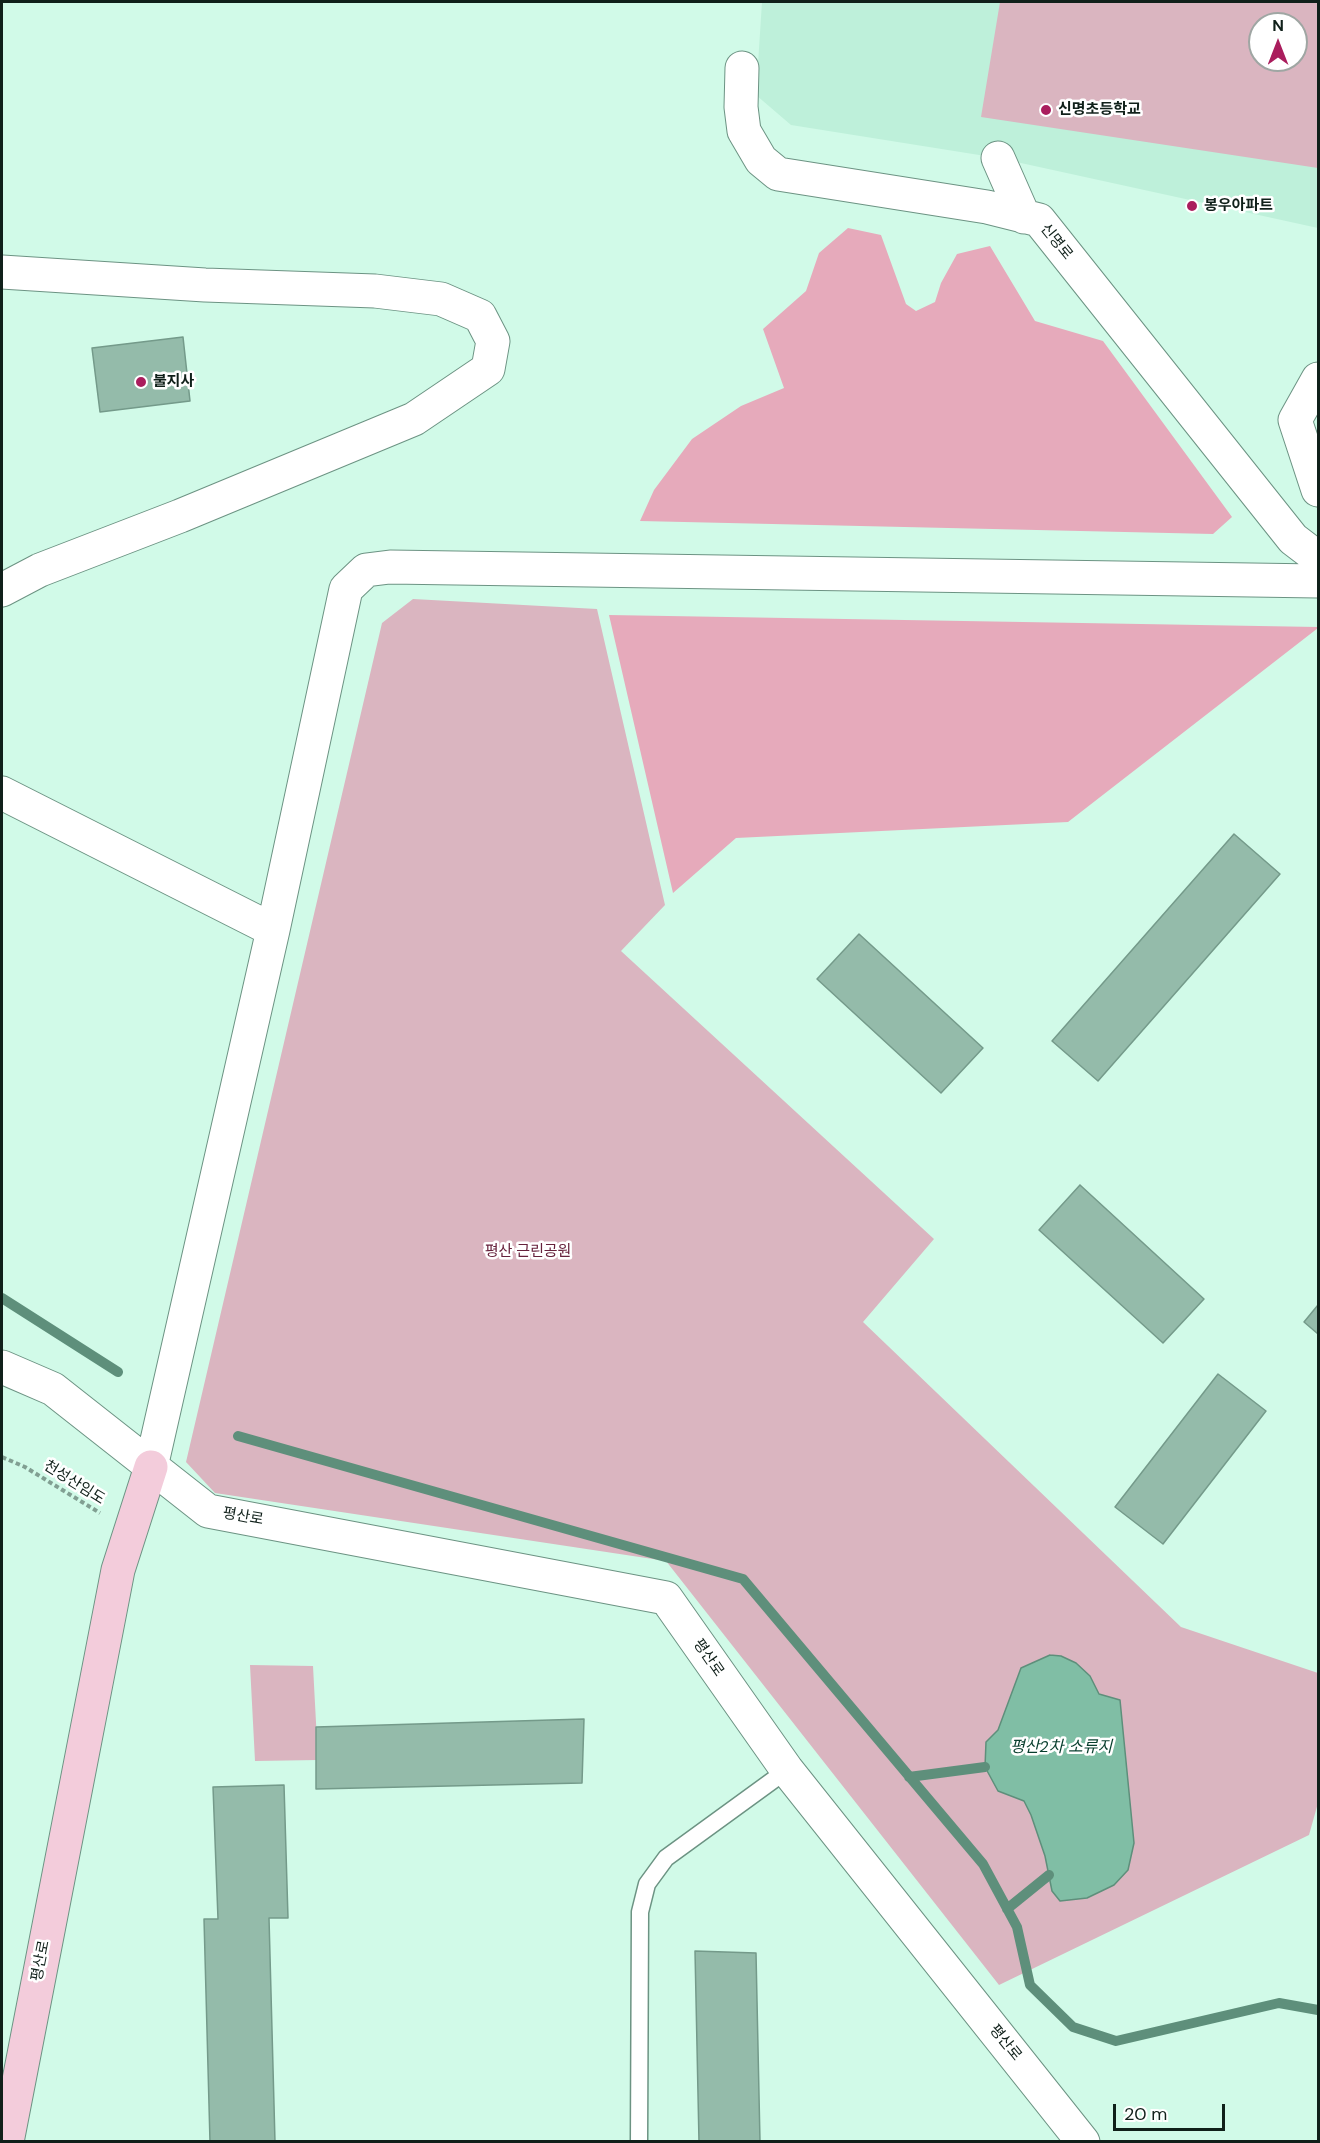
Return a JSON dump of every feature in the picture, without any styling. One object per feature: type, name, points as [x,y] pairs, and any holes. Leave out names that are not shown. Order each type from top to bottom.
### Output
[{"type":"street","name":"신명로","points":[[742,68],[741,107],[744,131],[761,159],[778,174],[987,207],[1039,220],[1293,539],[1318,558]]},
{"type":"street","points":[[998,158],[1024,217]]},
{"type":"street","points":[[2,272],[205,285],[375,291],[441,299],[480,316],[493,341],[488,369],[414,419],[180,516],[40,570],[2,590]]},
{"type":"street","points":[[1318,379],[1295,420],[1318,490]]},
{"type":"street","points":[[151,1467],[273,930],[346,589],[366,570],[390,567],[1318,581]]},
{"type":"street","points":[[2,793],[273,930]]},
{"type":"street","name":"평산로","points":[[2,1367],[53,1389],[208,1511],[666,1598],[787,1770],[1083,2142]]},
{"type":"street","name":"평산로","points":[[7,2142],[113,1592],[151,1467]]},
{"type":"lane","points":[[639,2142],[640,1912],[647,1884],[666,1858],[787,1770]]},
{"type":"path","name":"천성산임도","points":[[2,1457],[25,1467],[87,1504],[129,1535]]},
{"type":"shaded area","name":"신명초등학교","points":[[762,2],[1318,2],[1318,228],[998,158],[791,125],[756,95]]},
{"type":"shaded area","points":[[848,228],[881,235],[906,304],[916,311],[935,302],[941,283],[957,254],[990,246],[1035,321],[1103,341],[1232,517],[1213,534],[640,521],[654,490],[692,439],[741,406],[784,388],[763,329],[806,291],[819,253]]},
{"type":"shaded area","points":[[609,615],[1318,628],[1068,822],[736,838],[673,893]]},
{"type":"green space","points":[[1000,2],[1318,2],[1318,168],[981,117]]},
{"type":"green space","name":"평산 근린공원","points":[[413,599],[597,609],[665,905],[621,951],[934,1239],[863,1322],[1181,1627],[1318,1673],[1318,1803],[1309,1835],[999,1985],[666,1561],[215,1493],[186,1462],[382,623]]},
{"type":"green space","points":[[250,1665],[313,1666],[318,1760],[255,1761]]},
{"type":"water","name":"평산2차 소류지","points":[[1050,1655],[1061,1656],[1076,1663],[1090,1676],[1099,1694],[1120,1700],[1134,1843],[1128,1870],[1114,1885],[1087,1898],[1060,1901],[1052,1891],[1045,1856],[1024,1801],[998,1791],[985,1767],[986,1742],[998,1730],[1021,1668]]},
{"type":"building","points":[[183,337],[190,401],[100,412],[92,348]]},
{"type":"building","points":[[1234,834],[1280,874],[1098,1081],[1052,1041]]},
{"type":"building","points":[[859,934],[983,1048],[941,1093],[817,979]]},
{"type":"building","points":[[1080,1185],[1204,1299],[1163,1343],[1039,1230]]},
{"type":"building","points":[[1318,1305],[1318,1334],[1304,1322]]},
{"type":"building","points":[[1218,1374],[1266,1411],[1163,1544],[1115,1507]]},
{"type":"building","points":[[584,1719],[582,1783],[316,1789],[316,1727]]},
{"type":"building","points":[[284,1785],[288,1918],[269,1918],[275,2142],[210,2142],[204,1919],[218,1919],[213,1787]]},
{"type":"building","points":[[695,1951],[756,1953],[760,2142],[699,2142]]},
{"type":"waterway","points":[[2,1298],[118,1372]]},
{"type":"waterway","points":[[238,1436],[743,1579],[983,1864],[1017,1927],[1030,1985],[1073,2027],[1116,2041],[1279,2003],[1318,2010]]},
{"type":"waterway","points":[[909,1777],[985,1767]]},
{"type":"waterway","points":[[1007,1909],[1049,1875]]},
{"type":"place","name":"신명초등학교","points":[[1046,110]]},
{"type":"place","name":"봉우아파트","points":[[1192,206]]},
{"type":"place","name":"불지사","points":[[141,382]]}]
